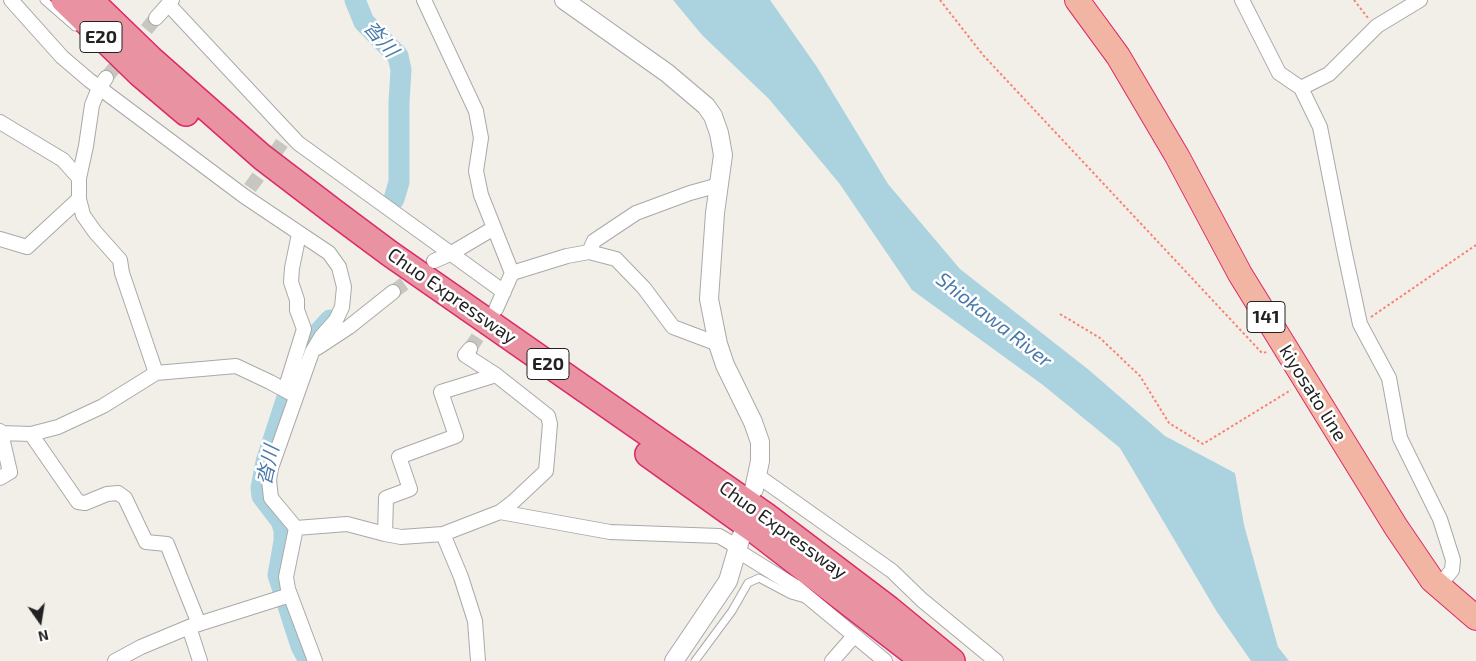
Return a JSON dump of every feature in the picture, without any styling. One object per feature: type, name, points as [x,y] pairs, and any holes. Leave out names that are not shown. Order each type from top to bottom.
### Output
[{"type":"highway","name":"Chuo Expressway","points":[[64,0],[145,66],[389,253],[765,515],[889,609],[952,661]]},
{"type":"highway","name":"Chuo Expressway","points":[[90,0],[145,66],[256,172],[380,268],[749,526],[924,661]]},
{"type":"highway","name":"kiyosato line","points":[[1077,0],[1118,56],[1177,156],[1240,274],[1396,527],[1432,580],[1476,618]]},
{"type":"street","points":[[11,0],[62,56],[103,83],[247,192],[299,234],[329,253],[339,267],[344,287],[342,307],[336,320],[321,336],[290,393]]},
{"type":"street","points":[[424,0],[476,111],[481,138],[476,171],[481,195],[512,274],[496,309]]},
{"type":"street","points":[[564,0],[667,73],[706,106],[713,116],[719,133],[723,155],[715,212],[709,299],[718,344],[732,382],[753,422],[760,442],[760,462],[756,483],[892,571],[922,600],[996,661]]},
{"type":"street","points":[[1242,0],[1279,73],[1301,88],[1320,127],[1360,324],[1389,378],[1400,438],[1440,519],[1453,560],[1452,570],[1439,586]]},
{"type":"street","points":[[1301,88],[1329,74],[1377,26],[1420,0]]},
{"type":"street","points":[[156,18],[170,2],[285,138],[298,143],[504,292]]},
{"type":"street","points":[[103,83],[92,105],[86,146],[78,178],[79,199],[84,215],[95,232],[120,260],[122,273],[156,373]]},
{"type":"street","points":[[0,122],[63,160],[78,178]]},
{"type":"street","points":[[589,252],[594,242],[636,213],[690,193],[719,185]]},
{"type":"street","points":[[0,238],[27,247],[79,199]]},
{"type":"street","points":[[434,261],[450,254],[494,228]]},
{"type":"street","points":[[296,528],[271,498],[269,489],[271,468],[290,393],[292,364],[304,329],[297,310],[297,300],[291,282],[299,234]]},
{"type":"street","points":[[512,274],[589,252],[616,259],[644,288],[673,327],[718,344]]},
{"type":"street","points":[[292,364],[310,357],[393,292]]},
{"type":"street","points":[[296,528],[347,524],[401,537],[442,534],[500,512],[514,502],[546,471],[550,424],[548,416],[465,355],[470,349]]},
{"type":"street","points":[[0,478],[10,472],[1,432],[31,434],[58,427],[103,406],[156,373],[236,366],[290,393]]},
{"type":"street","points":[[385,534],[386,498],[410,489],[399,457],[456,436],[441,392],[496,376]]},
{"type":"street","points":[[31,434],[78,502],[85,504],[107,494],[118,493],[125,498],[146,542],[166,544],[194,626],[200,661]]},
{"type":"street","points":[[500,512],[610,532],[719,536],[731,543],[740,544],[796,587],[885,661]]},
{"type":"street","points":[[296,528],[286,577],[290,595],[315,661]]},
{"type":"street","points":[[442,534],[461,577],[475,621],[478,661]]},
{"type":"street","points":[[674,661],[728,581],[740,544]]},
{"type":"street","points":[[115,661],[141,647],[194,626],[290,595]]},
{"type":"street","points":[[832,661],[854,636]]},
{"type":"lane","points":[[44,0],[78,31]]},
{"type":"lane","points":[[124,23],[145,66]]},
{"type":"lane","points":[[108,53],[145,66]]},
{"type":"lane","points":[[695,661],[732,610],[748,583],[759,578],[791,595],[812,602]]},
{"type":"path","points":[[940,0],[983,55],[1262,353],[1286,348]]},
{"type":"path","points":[[1354,0],[1361,11],[1377,26]]},
{"type":"path","points":[[1360,324],[1476,245]]},
{"type":"path","points":[[1060,314],[1100,338],[1140,376],[1169,423],[1203,444],[1306,381]]},
{"type":"water","name":"Shiokawa River","points":[[673,0],[770,0],[817,67],[888,184],[960,269],[1089,370],[1165,436],[1235,473],[1244,525],[1278,647],[1289,661],[1251,661],[1217,612],[1120,448],[1043,385],[912,290],[839,183],[769,99],[702,35]]},
{"type":"waterway","name":"沓川","points":[[355,0],[364,22],[398,56],[401,70],[399,182],[394,199]]},
{"type":"waterway","name":"沓川","points":[[309,661],[301,646],[278,575],[284,530],[281,521],[262,496],[261,488],[266,462],[302,351],[330,320]]},
{"type":"tunnel","points":[[106,78],[156,18]]},
{"type":"tunnel","points":[[250,188],[282,143]]},
{"type":"tunnel","points":[[393,292],[422,271]]},
{"type":"tunnel","points":[[470,349],[491,316]]}]
